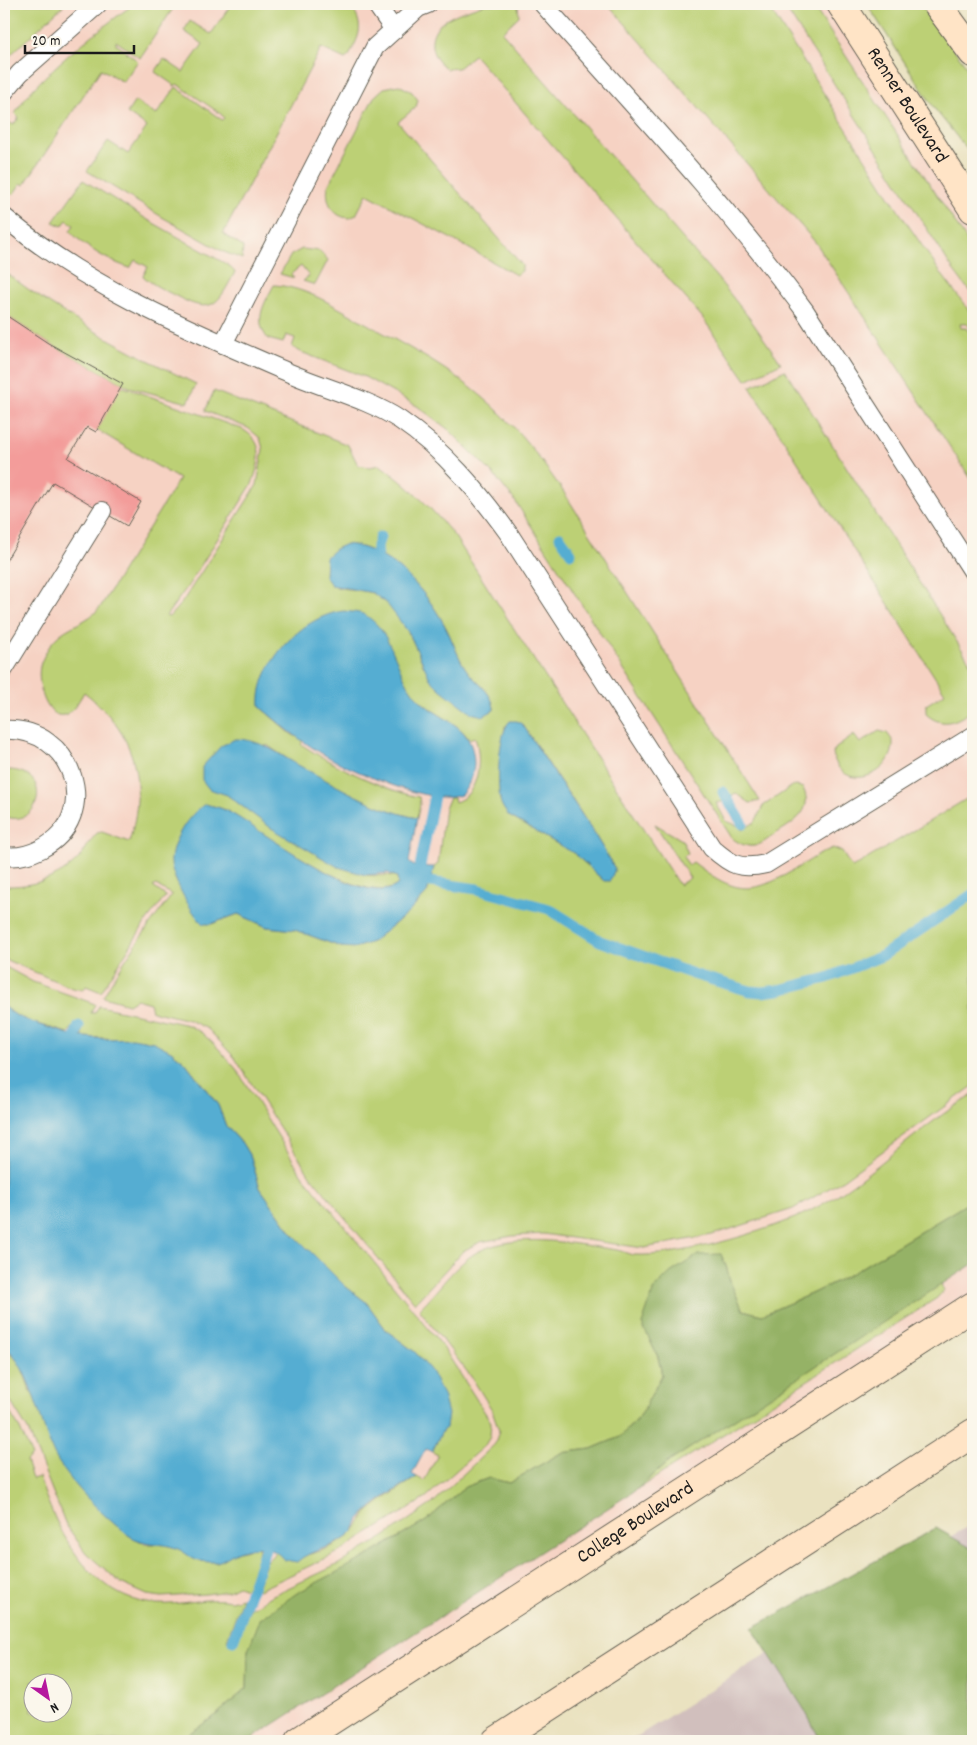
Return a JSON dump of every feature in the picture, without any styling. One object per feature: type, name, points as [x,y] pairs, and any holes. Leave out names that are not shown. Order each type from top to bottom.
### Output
[{"type":"main road","name":"Renner Boulevard","points":[[841,4],[973,209]]},
{"type":"main road","points":[[937,4],[973,53]]},
{"type":"main road","name":"College Boulevard","points":[[299,1741],[973,1306]]},
{"type":"main road","points":[[496,1741],[973,1433]]},
{"type":"lane","points":[[4,92],[20,73],[98,4]]},
{"type":"lane","points":[[376,4],[394,30]]},
{"type":"lane","points":[[223,344],[375,47],[418,8],[428,4]]},
{"type":"lane","points":[[543,4],[775,270],[805,311],[973,572]]},
{"type":"lane","points":[[4,216],[55,254],[101,283],[163,317],[367,404],[399,420],[429,443],[480,493],[509,534],[712,848],[728,862],[747,868],[766,864],[973,736]]},
{"type":"lane","points":[[4,669],[102,510]]},
{"type":"lane","points":[[4,730],[20,729],[41,737],[58,750],[70,768],[76,790],[73,812],[64,830],[50,844],[32,854],[12,858],[4,856]]},
{"type":"shaded area","points":[[4,4],[841,4],[973,208],[973,1306],[299,1741],[4,1741]]},
{"type":"shaded area","points":[[973,1523],[973,1741],[630,1741]]},
{"type":"green space","points":[[4,4],[65,4],[4,61]]},
{"type":"green space","points":[[134,4],[176,4],[140,58],[116,41],[116,44],[138,61],[123,82],[101,69],[24,185],[21,183],[13,195],[4,188],[4,125],[8,121],[13,125],[19,118],[15,114],[24,100],[52,70],[104,26]]},
{"type":"green space","points":[[227,4],[350,4],[359,25],[356,42],[349,56],[345,59],[321,48],[223,234],[243,247],[242,259],[224,252],[162,217],[87,171],[108,141],[128,154],[147,127],[127,113],[135,101],[156,115],[176,87],[222,120],[224,118],[177,84],[175,86],[155,72],[164,59],[183,72],[203,44],[184,31],[190,21],[211,34],[230,6]]},
{"type":"green space","points":[[484,4],[515,4],[518,6],[519,16],[502,32],[719,280],[781,363],[746,380],[702,317],[474,55],[458,68],[447,69],[439,62],[432,46],[436,29],[458,13]]},
{"type":"green space","points":[[608,4],[767,4],[898,210],[940,272],[973,316],[973,333],[967,324],[960,324],[961,328],[966,328],[973,337],[973,482],[816,243]]},
{"type":"green space","points":[[783,4],[812,4],[973,250],[973,296],[952,268]]},
{"type":"green space","points":[[867,4],[920,4],[973,75],[973,157],[934,108]]},
{"type":"green space","points":[[399,85],[412,92],[418,100],[416,107],[398,122],[522,265],[522,271],[516,275],[367,194],[356,215],[350,218],[339,215],[332,208],[327,192],[328,186],[374,97],[384,88]]},
{"type":"green space","points":[[83,180],[148,220],[228,265],[235,272],[219,299],[213,304],[206,306],[188,302],[159,287],[143,276],[148,267],[135,260],[130,268],[114,262],[76,237],[70,231],[74,225],[67,220],[62,226],[53,222]]},
{"type":"green space","points":[[302,249],[320,251],[328,260],[315,285],[303,281],[309,276],[301,266],[291,274],[294,278],[280,274],[291,255]]},
{"type":"green space","points":[[6,273],[74,319],[196,384],[188,403],[129,387],[48,343],[4,314],[4,276]]},
{"type":"green space","points":[[274,285],[297,289],[320,298],[419,353],[473,390],[514,427],[563,491],[760,801],[750,803],[736,793],[727,801],[716,803],[726,821],[739,826],[742,830],[755,822],[763,806],[794,785],[803,788],[806,804],[804,811],[794,822],[757,845],[745,845],[732,838],[515,501],[493,474],[449,430],[417,406],[365,377],[292,347],[295,338],[286,335],[283,343],[268,339],[261,325],[261,319],[264,305]]},
{"type":"green space","points":[[785,370],[971,664],[973,663],[973,710],[956,720],[950,722],[938,721],[926,714],[926,705],[945,693],[750,387]]},
{"type":"green space","points":[[121,386],[242,429],[250,434],[258,446],[259,460],[252,484],[188,586],[166,616],[169,617],[183,601],[257,485],[263,449],[260,438],[248,428],[205,411],[214,391],[348,445],[358,465],[369,467],[380,465],[391,473],[429,507],[455,537],[679,885],[690,878],[655,824],[682,840],[688,853],[683,857],[689,865],[693,862],[722,881],[746,888],[771,882],[833,848],[842,852],[852,868],[973,795],[973,1086],[840,1182],[793,1209],[712,1235],[644,1248],[543,1234],[512,1236],[480,1242],[463,1251],[415,1303],[310,1175],[235,1058],[208,1029],[189,1020],[152,1011],[150,1003],[136,999],[128,1004],[103,997],[136,945],[172,895],[156,885],[153,887],[166,896],[145,923],[101,992],[86,986],[83,990],[72,988],[4,959],[4,886],[35,883],[63,871],[79,858],[97,833],[102,832],[129,842],[135,820],[137,778],[133,759],[126,741],[115,724],[101,707],[84,692],[70,712],[64,715],[57,715],[47,705],[39,678],[41,663],[50,645],[59,635],[96,612],[101,606],[179,479],[97,430]],"holes":[[[346,544],[376,553],[404,572],[416,584],[427,597],[444,624],[466,669],[488,693],[494,710],[423,665],[403,624],[380,598],[372,593],[336,587]],[[376,624],[415,695],[421,702],[457,726],[469,739],[475,737],[477,746],[477,775],[470,792],[455,802],[454,798],[450,798],[445,807],[438,864],[434,867],[427,893],[407,914],[372,942],[341,947],[295,930],[267,927],[238,914],[211,924],[183,893],[175,878],[213,806],[226,810],[285,848],[338,877],[363,887],[383,890],[398,884],[397,877],[363,874],[327,858],[275,829],[227,795],[267,745],[319,778],[359,798],[380,807],[417,818],[420,804],[419,797],[375,783],[326,759],[301,744],[303,740],[291,734],[260,707],[265,676],[285,644],[303,630]],[[523,725],[582,814],[615,869],[604,881],[575,854],[509,816],[500,800],[499,782],[505,726]]]},
{"type":"green space","points":[[879,731],[887,733],[893,741],[891,754],[885,764],[877,772],[866,776],[856,777],[846,774],[838,766],[833,753],[836,748],[854,735],[860,743]]},
{"type":"green space","points":[[10,770],[24,773],[33,780],[37,789],[37,799],[33,809],[26,815],[16,818],[4,816],[4,772]]},
{"type":"green space","points":[[4,966],[33,982],[95,1004],[91,1013],[95,1013],[99,1006],[188,1025],[202,1033],[218,1048],[237,1070],[301,1173],[441,1344],[491,1422],[490,1437],[485,1445],[424,1499],[339,1552],[259,1590],[257,1588],[267,1561],[276,1552],[285,1555],[305,1555],[334,1545],[351,1534],[367,1513],[387,1497],[417,1477],[424,1481],[438,1455],[432,1452],[442,1431],[415,1352],[387,1331],[366,1302],[345,1286],[292,1233],[260,1188],[251,1158],[242,1143],[226,1126],[218,1105],[185,1062],[171,1051],[143,1040],[82,1037],[83,1026],[81,1024],[76,1024],[68,1033],[17,1016],[4,1007]]},
{"type":"green space","points":[[973,1095],[973,1200],[847,1276],[762,1315],[743,1310],[731,1284],[726,1266],[642,1324],[658,1357],[662,1375],[640,1416],[620,1437],[591,1449],[561,1453],[509,1483],[489,1478],[465,1487],[426,1521],[364,1558],[248,1650],[247,1688],[215,1716],[178,1741],[4,1741],[4,1403],[20,1429],[32,1456],[26,1461],[32,1479],[39,1477],[55,1519],[80,1559],[95,1576],[113,1590],[133,1600],[156,1604],[213,1600],[231,1601],[242,1598],[227,1640],[235,1643],[250,1609],[273,1595],[337,1565],[384,1537],[433,1503],[495,1444],[499,1430],[492,1410],[472,1378],[419,1309],[467,1259],[486,1248],[518,1241],[551,1241],[617,1250],[633,1255],[652,1255],[710,1245],[749,1234],[809,1212],[834,1197],[925,1127]]},
{"type":"green space","points":[[973,1200],[973,1264],[667,1463],[636,1490],[248,1741],[178,1741],[215,1716],[247,1688],[248,1650],[260,1619],[297,1593],[364,1558],[426,1521],[465,1487],[489,1478],[509,1483],[561,1453],[591,1449],[620,1437],[640,1416],[662,1375],[658,1357],[642,1324],[654,1289],[670,1273],[698,1255],[721,1254],[731,1284],[743,1310],[762,1315],[847,1276]]},
{"type":"green space","points":[[940,1284],[944,1290],[937,1298],[636,1490],[667,1463]]},
{"type":"green space","points":[[4,1346],[21,1365],[30,1390],[93,1503],[128,1534],[145,1544],[163,1544],[180,1549],[198,1561],[217,1562],[238,1551],[259,1547],[258,1556],[246,1589],[238,1586],[228,1591],[206,1594],[162,1597],[147,1595],[121,1583],[86,1553],[66,1525],[28,1430],[4,1391]]},
{"type":"green space","points":[[936,1528],[973,1549],[973,1741],[821,1741],[804,1709],[752,1628]]},
{"type":"water","points":[[346,544],[376,553],[404,572],[416,584],[427,597],[444,624],[466,669],[488,693],[494,710],[483,716],[471,713],[440,689],[430,679],[409,633],[387,604],[373,593],[331,585],[325,576],[326,557],[335,549]]},
{"type":"water","points":[[344,611],[363,614],[373,621],[387,640],[403,675],[416,696],[434,712],[461,730],[468,739],[472,750],[474,768],[468,785],[461,795],[448,797],[431,796],[390,784],[350,768],[313,748],[260,707],[261,691],[266,674],[285,644],[313,622],[328,615]]},
{"type":"water","points":[[510,721],[517,721],[523,725],[593,832],[615,869],[610,881],[604,881],[575,854],[509,816],[503,808],[499,792],[499,758],[503,736]]},
{"type":"water","points":[[235,739],[260,744],[370,803],[417,818],[409,862],[414,866],[434,867],[427,893],[407,914],[372,942],[355,948],[341,947],[295,930],[267,927],[238,914],[211,924],[203,924],[193,912],[177,884],[171,866],[171,859],[172,851],[182,828],[193,814],[205,804],[227,811],[338,878],[363,887],[383,890],[398,884],[397,877],[388,873],[366,875],[338,867],[271,828],[227,795],[209,789],[202,780],[202,767],[221,746]]},
{"type":"water","points":[[4,1007],[17,1016],[31,1022],[75,1036],[105,1039],[133,1038],[154,1042],[171,1051],[185,1062],[218,1105],[226,1126],[242,1143],[251,1158],[260,1188],[292,1233],[345,1286],[366,1302],[387,1331],[415,1352],[431,1371],[443,1395],[448,1414],[446,1428],[442,1431],[432,1452],[426,1449],[412,1474],[417,1477],[372,1507],[346,1538],[303,1557],[297,1562],[284,1560],[274,1551],[262,1548],[242,1550],[216,1562],[198,1561],[178,1549],[147,1543],[128,1535],[87,1498],[60,1464],[49,1442],[28,1381],[13,1355],[4,1346]]},
{"type":"building","points":[[4,314],[48,343],[123,384],[96,432],[87,427],[68,458],[141,502],[127,526],[53,482],[4,564]]},
{"type":"waterway","points":[[377,554],[380,537]]},
{"type":"waterway","points":[[560,537],[571,553]]},
{"type":"waterway","points":[[723,792],[743,824]]},
{"type":"waterway","points":[[420,866],[434,796]]},
{"type":"waterway","points":[[430,882],[477,889],[549,909],[600,941],[696,975],[750,991],[762,992],[779,990],[827,978],[882,956],[973,894]]},
{"type":"waterway","points":[[75,1036],[79,1026]]},
{"type":"waterway","points":[[233,1641],[266,1547]]}]
